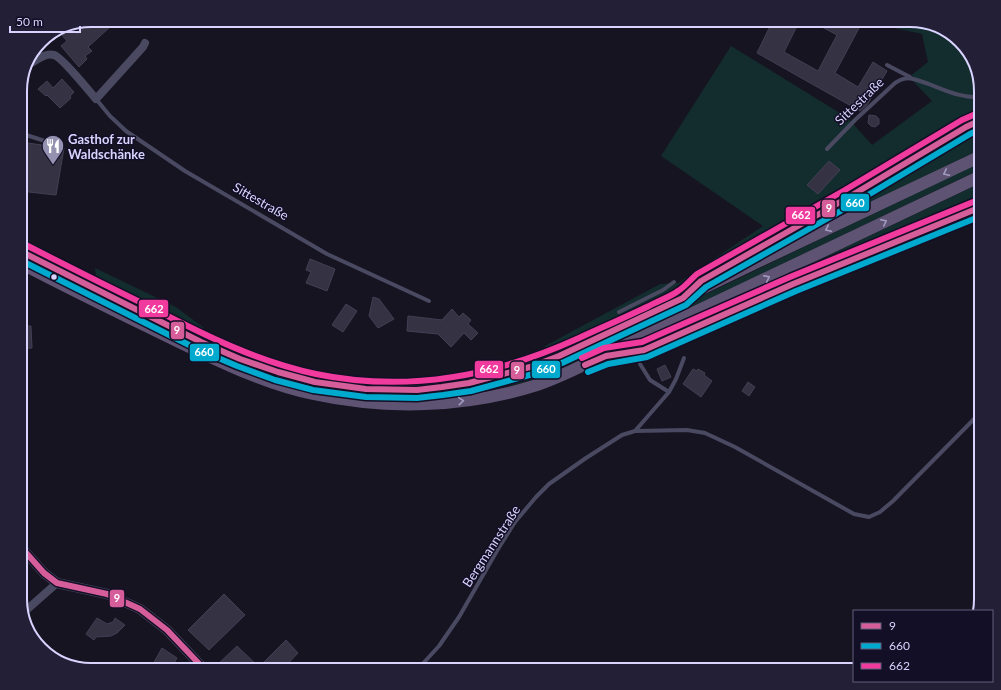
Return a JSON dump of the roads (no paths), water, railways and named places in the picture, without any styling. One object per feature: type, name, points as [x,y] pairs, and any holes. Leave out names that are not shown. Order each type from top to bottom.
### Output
[{"type":"main road","points":[[683,298],[701,281],[849,197],[974,123]]},
{"type":"main road","points":[[27,255],[201,342],[240,359],[278,372],[315,382],[366,389],[417,390],[469,383],[517,371],[559,356],[974,159]]},
{"type":"main road","points":[[27,267],[109,309],[242,372],[311,394],[348,400],[385,403],[424,404],[473,400],[538,385],[606,356],[974,179]]},
{"type":"main road","points":[[606,356],[644,350],[793,284],[974,210]]},
{"type":"street","points":[[96,99],[145,43]]},
{"type":"street","name":"Sittestraße","points":[[35,60],[45,55],[55,55],[96,99]]},
{"type":"street","points":[[27,560],[56,583],[108,594],[140,609],[167,630],[198,663]]},
{"type":"street","points":[[28,609],[56,583]]},
{"type":"lane","points":[[887,65],[911,78],[959,95],[974,97]]},
{"type":"lane","name":"Sittestraße","points":[[827,149],[855,120],[895,83],[901,79],[911,78]]},
{"type":"lane","name":"Sittestraße","points":[[96,99],[110,116],[126,131],[185,171],[327,254],[429,301]]},
{"type":"lane","points":[[27,136],[48,142]]},
{"type":"lane","points":[[618,312],[663,290],[674,282]]},
{"type":"lane","points":[[635,431],[669,392],[684,358]]},
{"type":"lane","points":[[640,364],[650,380],[669,392]]},
{"type":"lane","name":"Bergmannstraße","points":[[423,663],[439,646],[459,617],[515,522],[549,484],[622,435],[635,431],[687,430],[705,433],[735,447],[854,514],[869,517],[880,512],[893,501],[974,419]]},
{"type":"place","name":"Gasthof zur Waldschänke","points":[[53,166]]}]
